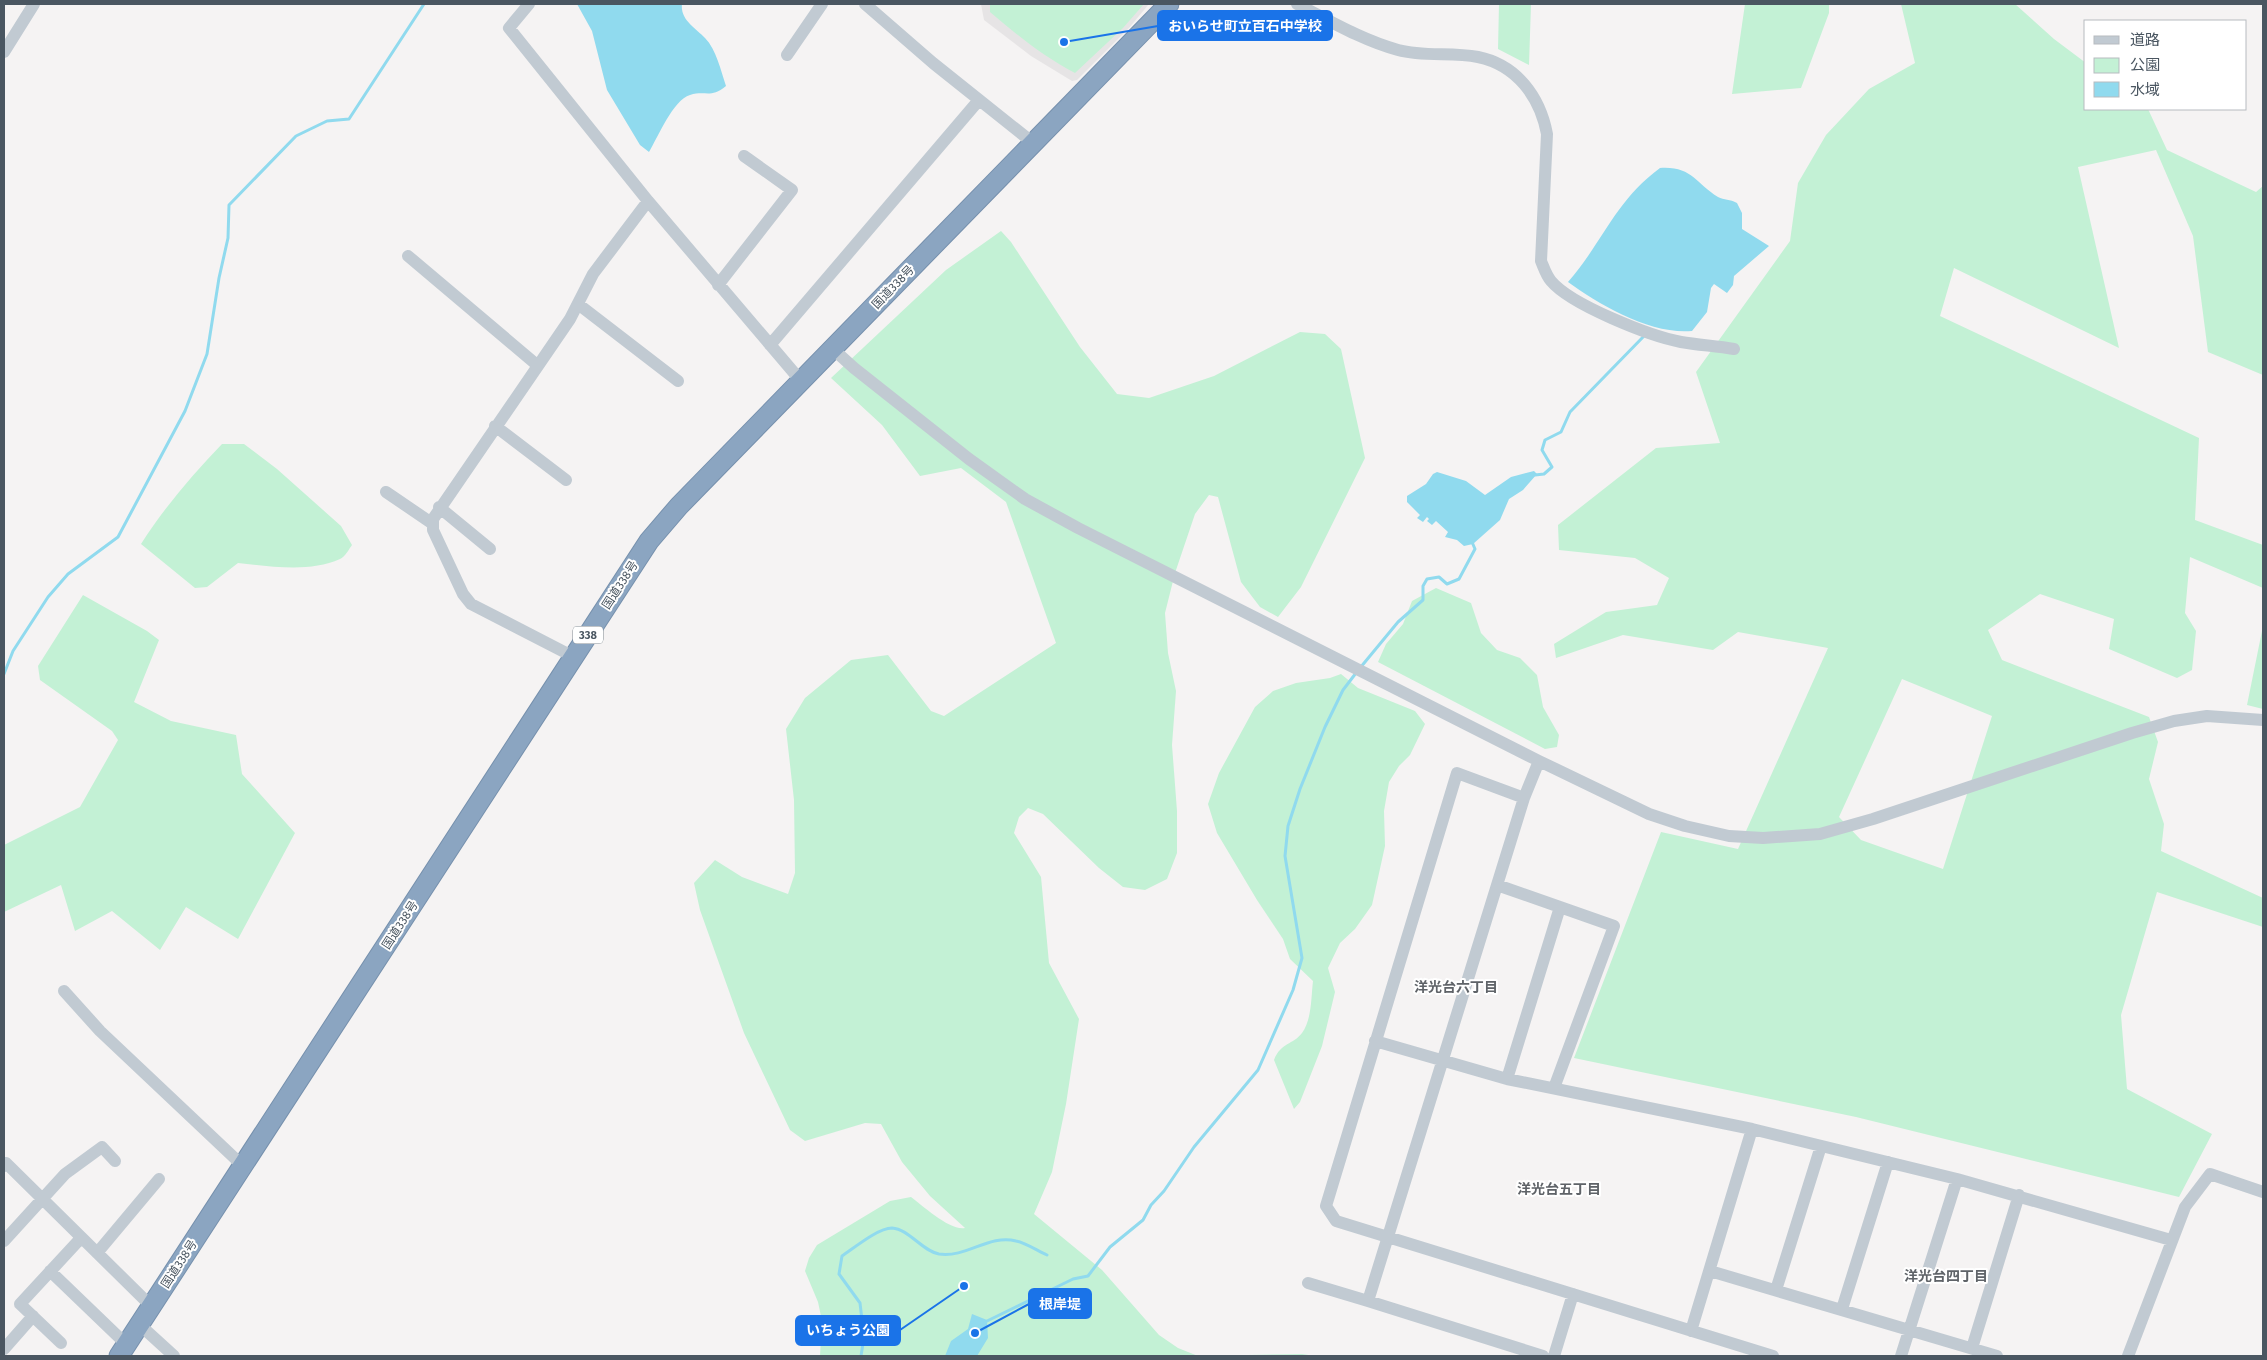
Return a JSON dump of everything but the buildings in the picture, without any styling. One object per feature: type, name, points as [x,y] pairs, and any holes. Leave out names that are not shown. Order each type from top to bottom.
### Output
[{"type":"highway","name":"国道338号","points":[[123,1351],[637,559],[664,524],[1032,142],[1169,4]]},
{"type":"street","points":[[4,52],[34,4]]},
{"type":"street","points":[[529,4],[509,28],[648,201],[801,381]]},
{"type":"street","points":[[787,55],[822,4]]},
{"type":"street","points":[[865,4],[1032,142]]},
{"type":"street","points":[[1297,4],[1364,38],[1382,45],[1419,54],[1477,57],[1492,62],[1520,79],[1538,103],[1544,116],[1547,134],[1541,261],[1551,281],[1563,293],[1640,330],[1682,342],[1734,349]]},
{"type":"street","points":[[770,345],[979,100]]},
{"type":"street","points":[[718,285],[792,190],[744,156]]},
{"type":"street","points":[[574,657],[471,604],[463,594],[433,530],[433,519],[439,507],[578,304],[593,274],[648,201]]},
{"type":"street","points":[[408,256],[537,365]]},
{"type":"street","points":[[578,304],[678,381]]},
{"type":"street","points":[[833,349],[854,368],[969,459],[1024,499],[1087,533],[1539,761],[1649,814],[1685,826],[1729,836],[1794,837],[1820,834],[1873,819],[2132,733],[2174,721],[2207,716],[2263,720]]},
{"type":"street","points":[[496,426],[566,480]]},
{"type":"street","points":[[386,492],[433,524]]},
{"type":"street","points":[[439,507],[490,549]]},
{"type":"street","points":[[1368,1300],[1441,1060],[1524,798],[1539,761]]},
{"type":"street","points":[[1524,798],[1457,773],[1326,1206],[1336,1221],[1773,1356]]},
{"type":"street","points":[[1497,885],[1614,926],[1554,1088]]},
{"type":"street","points":[[1507,1079],[1560,906]]},
{"type":"street","points":[[64,991],[107,1037],[243,1166]]},
{"type":"street","points":[[1376,1041],[1507,1079],[1752,1129],[1957,1179],[2019,1195],[2171,1240]]},
{"type":"street","points":[[1691,1330],[1752,1129]]},
{"type":"street","points":[[1776,1290],[1821,1146]]},
{"type":"street","points":[[4,1241],[65,1174],[102,1147],[114,1161]]},
{"type":"street","points":[[1842,1309],[1888,1162]]},
{"type":"street","points":[[4,1166],[6,1164],[151,1306]]},
{"type":"street","points":[[2128,1356],[2147,1310],[2171,1240],[2185,1208],[2210,1174],[2263,1192]]},
{"type":"street","points":[[1901,1356],[1957,1179]]},
{"type":"street","points":[[97,1253],[158,1180]]},
{"type":"street","points":[[1972,1348],[2019,1195]]},
{"type":"street","points":[[61,1343],[20,1304],[81,1238]]},
{"type":"street","points":[[50,1271],[123,1351]]},
{"type":"street","points":[[1710,1271],[1997,1356]]},
{"type":"street","points":[[1308,1284],[1368,1300],[1543,1356]]},
{"type":"street","points":[[1554,1356],[1573,1294]]},
{"type":"street","points":[[4,1349],[33,1316]]},
{"type":"street","points":[[140,1324],[174,1356]]},
{"type":"shaded area","points":[[981,4],[1149,4],[1129,28],[1077,80],[1072,81],[1031,56],[984,20]]},
{"type":"green space","points":[[990,4],[1144,4],[1123,28],[1075,73],[1042,53],[1010,29],[990,12]]},
{"type":"green space","points":[[1499,4],[1531,4],[1529,65],[1498,49]]},
{"type":"green space","points":[[1745,4],[1829,4],[1829,13],[1801,88],[1732,94]]},
{"type":"green space","points":[[1901,4],[2015,4],[2054,39],[2084,62],[2084,110],[2148,110],[2167,150],[2256,192],[2263,186],[2263,375],[2208,352],[2193,236],[2156,150],[2078,167],[2119,348],[1954,268],[1940,316],[2199,438],[2195,520],[2263,545],[2263,588],[2190,557],[2185,613],[2196,631],[2192,670],[2177,678],[2109,649],[2114,619],[2040,594],[1988,630],[2002,660],[2149,717],[2158,742],[2149,779],[2164,824],[2161,851],[2263,898],[2263,927],[2157,892],[2121,1015],[2127,1089],[2212,1134],[2179,1197],[1856,1117],[1574,1058],[1661,832],[1738,849],[1828,648],[1738,632],[1713,650],[1623,635],[1556,658],[1554,644],[1606,612],[1657,605],[1669,578],[1635,558],[1559,550],[1558,525],[1656,448],[1720,443],[1696,372],[1790,241],[1798,183],[1826,135],[1869,89],[1915,63]],"holes":[[[1902,679],[1992,716],[1943,869],[1861,840],[1839,817]]]},
{"type":"green space","points":[[1001,231],[1011,242],[1080,347],[1117,394],[1149,398],[1214,376],[1300,332],[1325,334],[1341,349],[1365,458],[1301,587],[1278,617],[1260,607],[1241,582],[1218,497],[1209,495],[1195,514],[1175,573],[1165,613],[1168,653],[1176,691],[1172,745],[1177,811],[1177,853],[1167,879],[1145,890],[1123,887],[1099,868],[1043,814],[1028,808],[1019,817],[1014,833],[1041,877],[1049,963],[1079,1019],[1066,1104],[1052,1172],[1034,1214],[1102,1270],[1159,1335],[1178,1348],[1198,1356],[820,1356],[822,1321],[818,1302],[805,1271],[809,1258],[817,1245],[890,1201],[911,1197],[944,1222],[959,1228],[965,1228],[930,1196],[902,1162],[881,1124],[865,1123],[805,1141],[790,1130],[744,1033],[700,910],[694,883],[715,860],[742,877],[788,894],[795,873],[794,800],[786,729],[805,698],[851,660],[888,655],[931,711],[944,716],[1056,643],[1006,502],[961,468],[920,476],[882,425],[831,378],[946,270]]},
{"type":"green space","points":[[222,444],[244,444],[277,469],[341,526],[352,545],[345,555],[328,563],[303,567],[276,567],[238,563],[207,587],[195,588],[141,544],[179,492]]},
{"type":"green space","points":[[1436,588],[1471,603],[1481,633],[1497,650],[1520,658],[1537,675],[1543,707],[1559,735],[1557,747],[1545,749],[1378,662],[1386,644],[1403,624],[1412,601]]},
{"type":"green space","points":[[83,595],[147,631],[159,640],[134,702],[171,721],[236,735],[242,774],[295,833],[238,939],[186,907],[160,950],[112,911],[75,931],[61,885],[4,912],[4,845],[80,807],[118,740],[112,731],[40,680],[38,666]]},
{"type":"green space","points":[[2263,626],[2263,709],[2247,705]]},
{"type":"green space","points":[[1341,674],[1358,688],[1415,711],[1425,724],[1410,755],[1399,766],[1389,782],[1384,811],[1385,846],[1372,905],[1355,929],[1340,943],[1328,968],[1335,992],[1322,1046],[1300,1102],[1294,1109],[1274,1060],[1280,1050],[1302,1033],[1308,1021],[1313,981],[1290,959],[1283,939],[1217,833],[1208,804],[1219,773],[1255,707],[1273,691],[1296,683],[1330,678]]},
{"type":"green space","points":[[1302,1354],[1315,1356],[1198,1356]]},
{"type":"water","points":[[577,4],[682,4],[683,15],[712,48],[726,86],[716,92],[695,94],[684,98],[672,111],[649,152],[640,145],[607,90],[592,31]]},
{"type":"water","points":[[1660,168],[1671,168],[1686,173],[1718,197],[1737,203],[1742,213],[1742,229],[1769,246],[1734,276],[1733,285],[1727,293],[1714,284],[1711,288],[1707,312],[1692,331],[1660,328],[1627,317],[1610,309],[1568,282],[1620,208]]},
{"type":"water","points":[[1534,471],[1537,474],[1523,490],[1509,499],[1500,520],[1473,544],[1464,546],[1457,540],[1445,537],[1448,532],[1436,521],[1432,525],[1427,521],[1429,519],[1427,517],[1423,522],[1417,518],[1420,515],[1407,502],[1407,496],[1426,484],[1433,474],[1437,472],[1466,481],[1485,495],[1511,477]]},
{"type":"water","points":[[972,1314],[987,1320],[988,1338],[977,1356],[945,1356],[951,1341],[968,1329]]},
{"type":"waterway","points":[[4,674],[13,651],[48,597],[68,574],[118,537],[185,411],[207,354],[219,278],[228,238],[229,205],[296,136],[327,121],[349,119],[424,4]]},
{"type":"waterway","points":[[1535,475],[1544,474],[1552,467],[1542,450],[1545,440],[1561,432],[1570,412],[1645,335]]},
{"type":"waterway","points":[[1360,668],[1398,622],[1423,600],[1423,586],[1427,579],[1439,577],[1447,584],[1459,579],[1475,549],[1472,542]]},
{"type":"waterway","points":[[985,1322],[1073,1279],[1088,1276],[1110,1247],[1143,1220],[1151,1205],[1164,1191],[1194,1147],[1258,1070],[1293,990],[1302,958],[1285,856],[1288,826],[1300,789],[1325,727],[1343,690],[1356,673]]},
{"type":"waterway","points":[[861,1356],[864,1337],[860,1303],[839,1274],[842,1256],[880,1231],[892,1228],[898,1229],[927,1249],[939,1254],[959,1253],[987,1243],[1006,1240],[1024,1243],[1047,1255]]},
{"type":"place","name":"おいらせ町立百石中学校","points":[[1064,42]]},
{"type":"place","name":"いちょう公園","points":[[964,1286]]},
{"type":"place","name":"根岸堤","points":[[975,1333]]},
{"type":"district","name":"洋光台六丁目","points":[[1456,987]]},
{"type":"district","name":"洋光台五丁目","points":[[1559,1189]]},
{"type":"district","name":"洋光台四丁目","points":[[1946,1276]]}]
